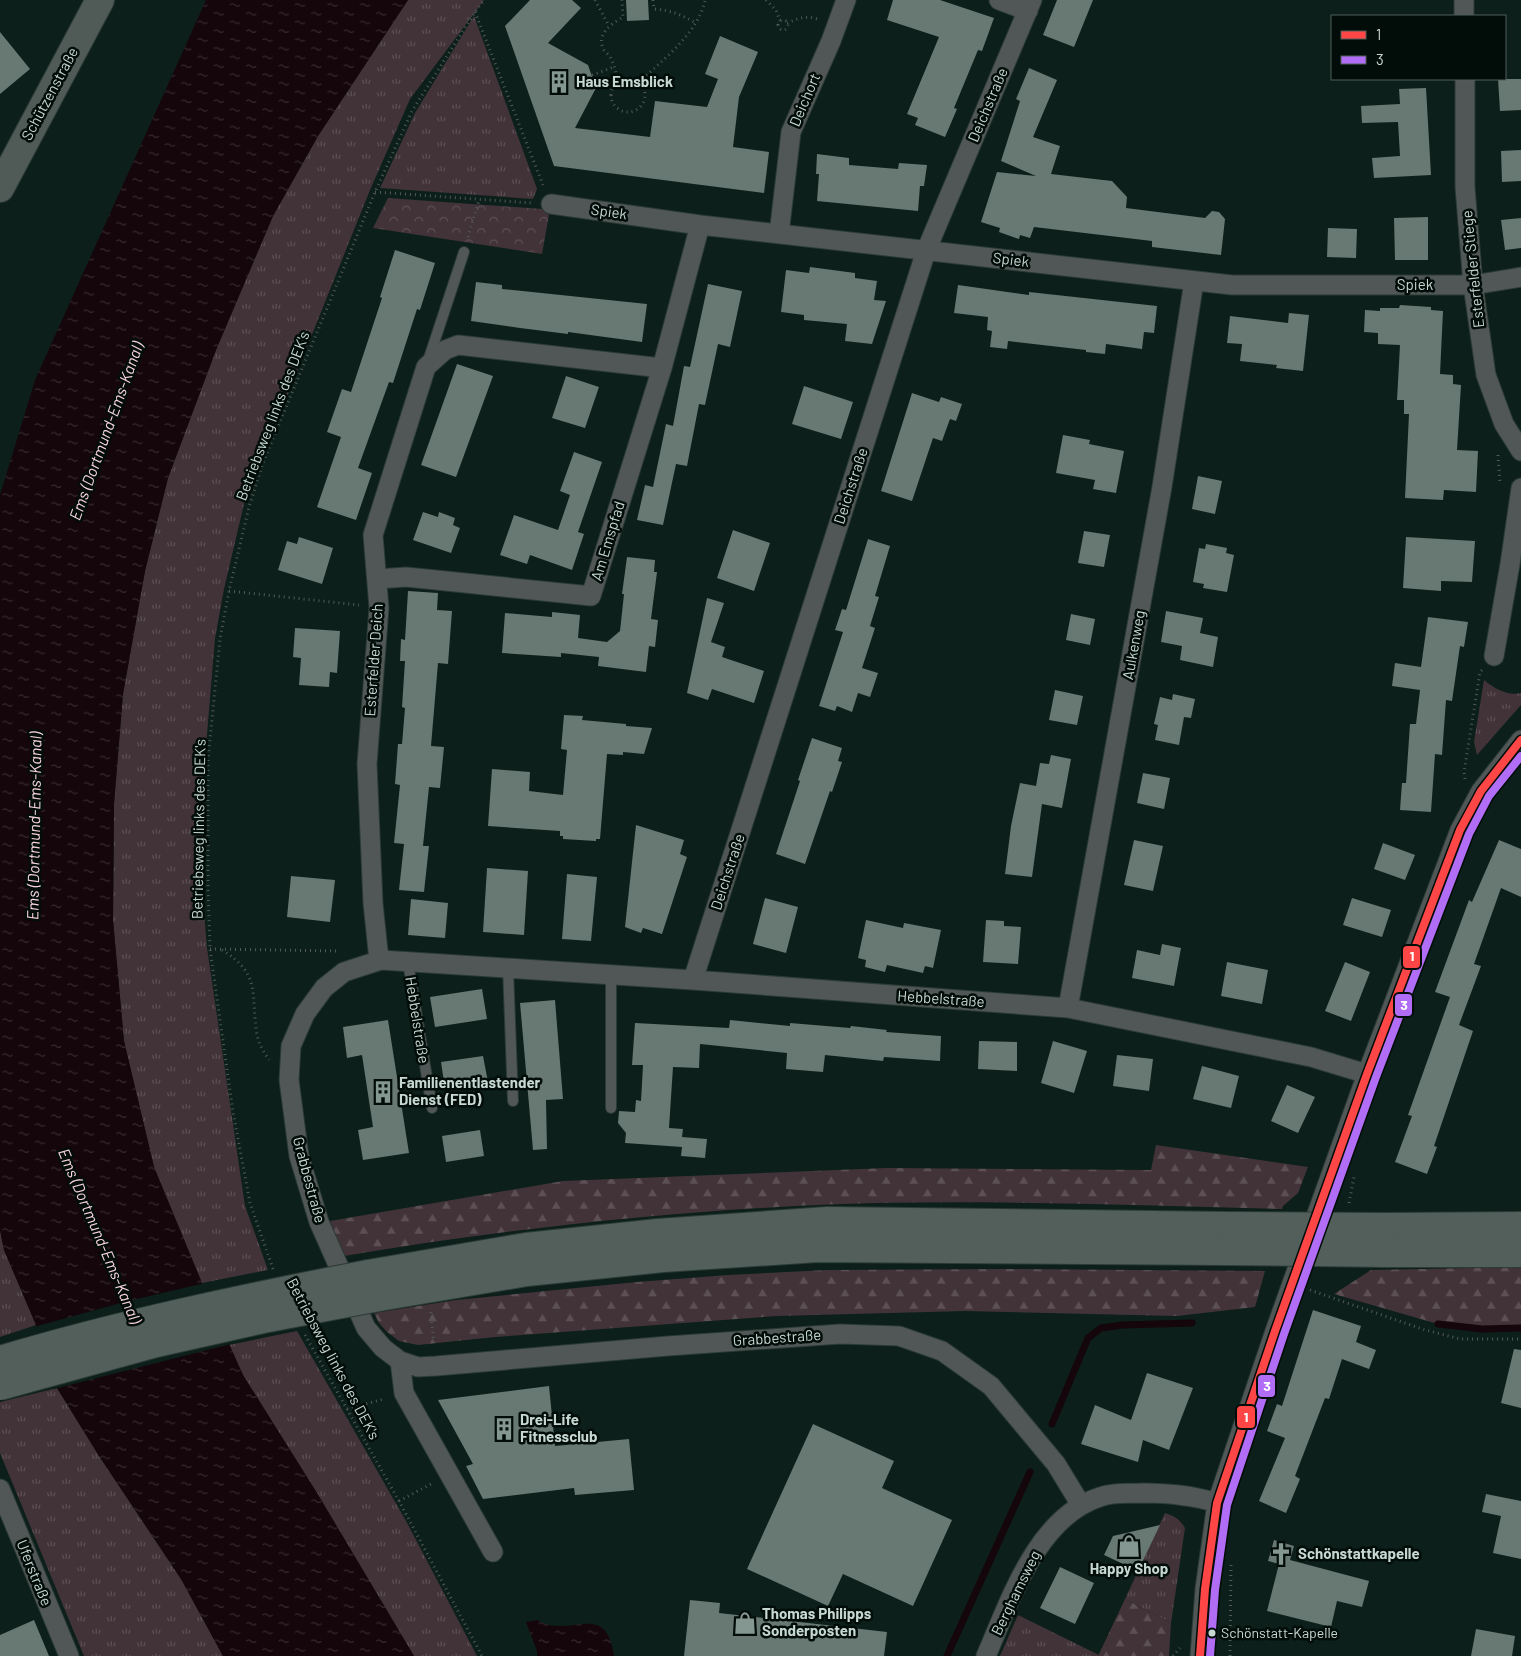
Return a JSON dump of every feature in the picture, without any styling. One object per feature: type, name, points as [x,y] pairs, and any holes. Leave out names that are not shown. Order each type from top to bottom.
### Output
[{"type":"highway","points":[[0,1386],[156,1343],[263,1319],[374,1286],[526,1247],[658,1233],[827,1220],[1228,1239],[1386,1240],[1521,1253]]},
{"type":"highway","points":[[1386,1240],[1521,1226]]},
{"type":"highway","points":[[0,1360],[151,1319],[256,1296],[374,1286]]},
{"type":"street","name":"Schützenstraße","points":[[0,188],[100,0]]},
{"type":"street","name":"Deichort","points":[[779,234],[791,132],[836,28],[846,0]]},
{"type":"street","points":[[999,0],[1030,5]]},
{"type":"street","points":[[1464,0],[1464,15]]},
{"type":"street","name":"Deichstraße","points":[[693,980],[926,251],[1030,5]]},
{"type":"street","name":"Esterfelder Stiege","points":[[1464,80],[1465,187],[1473,285],[1486,375],[1504,424],[1521,451]]},
{"type":"street","name":"Spiek","points":[[551,204],[700,226],[1194,282],[1232,284],[1473,285],[1521,277]]},
{"type":"street","name":"Am Emspfad","points":[[378,579],[406,577],[591,596],[662,368],[700,226]]},
{"type":"street","name":"Aulkenweg","points":[[1068,1008],[1162,487],[1194,282]]},
{"type":"street","points":[[426,367],[445,350],[458,345],[662,368]]},
{"type":"street","name":"Esterfelder Deich","points":[[380,955],[370,850],[367,764],[379,608],[378,579],[373,554],[373,535],[426,367]]},
{"type":"street","points":[[1494,656],[1521,488]]},
{"type":"street","points":[[1200,1656],[1205,1588],[1217,1503],[1292,1284],[1367,1074],[1460,830],[1481,791],[1521,740]]},
{"type":"street","name":"Hebbelstraße","points":[[380,955],[408,962],[693,980],[1068,1008],[1311,1057],[1367,1074]]},
{"type":"street","name":"Grabbestraße","points":[[380,955],[344,972],[324,988],[305,1014],[291,1046],[288,1080],[299,1156],[319,1222],[366,1328],[383,1348],[400,1361],[418,1367],[821,1335],[899,1336],[942,1351],[991,1386],[1056,1464],[1081,1505]]},
{"type":"street","points":[[400,1361],[404,1393],[493,1552]]},
{"type":"street","name":"Uferstraße","points":[[0,1490],[69,1656]]},
{"type":"street","name":"Berghamsweg","points":[[986,1656],[1023,1573],[1038,1547],[1063,1519],[1081,1505],[1101,1496],[1167,1493],[1217,1503]]},
{"type":"lane","points":[[426,367],[464,252]]},
{"type":"lane","name":"Hebbelstraße","points":[[408,962],[432,1108]]},
{"type":"lane","points":[[508,968],[513,1101]]},
{"type":"lane","points":[[611,975],[611,1108]]},
{"type":"path","name":"Betriebsweg links des DEK's","points":[[275,1273],[250,1203],[234,1112],[210,949],[207,836],[208,760],[220,639],[249,507],[263,463],[375,192],[412,111],[484,0]]},
{"type":"path","points":[[595,0],[608,26]]},
{"type":"path","points":[[618,82],[611,57],[604,50],[602,34],[608,26],[623,17],[622,0]]},
{"type":"path","points":[[653,0],[654,9],[679,13],[696,23]]},
{"type":"path","points":[[639,82],[685,38],[696,23],[705,0]]},
{"type":"path","points":[[766,0],[776,10],[780,21],[778,27],[782,30],[786,29],[787,23]]},
{"type":"path","points":[[375,192],[551,204],[475,12]]},
{"type":"path","points":[[787,23],[799,18],[811,17],[836,28]]},
{"type":"path","points":[[780,21],[783,20],[787,23]]},
{"type":"path","points":[[592,75],[614,67]]},
{"type":"path","points":[[629,78],[639,82],[645,91],[644,102],[637,110],[627,112],[613,103],[612,91],[618,82],[629,78]]},
{"type":"path","points":[[464,252],[479,200]]},
{"type":"path","points":[[230,591],[379,608]]},
{"type":"path","points":[[1467,787],[1464,772],[1480,672],[1494,656]]},
{"type":"path","points":[[210,949],[380,955]]},
{"type":"path","points":[[222,949],[242,966],[251,979],[255,994],[257,1037],[261,1048],[273,1067],[288,1080]]},
{"type":"path","points":[[1347,1210],[1355,1172]]},
{"type":"path","points":[[1308,1297],[1317,1283]]},
{"type":"path","points":[[1292,1284],[1422,1329],[1460,1339],[1521,1339]]},
{"type":"path","points":[[431,1310],[435,1355]]},
{"type":"path","name":"Betriebsweg links des DEK's","points":[[302,1330],[399,1501],[482,1656]]},
{"type":"path","points":[[346,1409],[404,1393]]},
{"type":"path","points":[[399,1501],[414,1493]]},
{"type":"path","points":[[1230,1656],[1231,1561]]},
{"type":"green space","points":[[408,0],[484,0],[410,99],[370,190],[244,504],[224,589],[215,638],[203,782],[202,889],[207,948],[245,1206],[268,1270],[202,1283],[154,1167],[124,1041],[113,920],[114,804],[123,694],[145,571],[168,478],[216,350],[273,216],[318,136]]},
{"type":"green space","points":[[474,16],[537,189],[533,199],[380,188],[415,113]]},
{"type":"green space","points":[[388,198],[543,209],[549,215],[542,254],[373,228]]},
{"type":"green space","points":[[1484,680],[1501,691],[1511,694],[1521,693],[1521,705],[1477,755],[1474,742]]},
{"type":"green space","points":[[1156,1145],[1308,1167],[1298,1193],[1282,1209],[978,1202],[795,1206],[738,1209],[512,1231],[344,1256],[330,1221],[563,1181],[887,1168],[1151,1170]]},
{"type":"green space","points":[[0,1230],[4,1250],[36,1325],[0,1337]]},
{"type":"green space","points":[[1521,1267],[1521,1328],[1482,1329],[1438,1324],[1334,1294],[1371,1270]]},
{"type":"green space","points":[[827,1270],[1265,1271],[1255,1307],[1177,1316],[965,1311],[777,1316],[495,1337],[418,1345],[399,1341],[387,1332],[379,1323],[374,1313],[456,1300],[728,1275]]},
{"type":"green space","points":[[297,1331],[406,1521],[477,1656],[414,1656],[317,1493],[243,1375],[229,1345]]},
{"type":"green space","points":[[57,1388],[99,1456],[181,1579],[223,1656],[84,1656],[0,1453],[0,1402]]},
{"type":"green space","points":[[1165,1513],[1176,1518],[1185,1528],[1171,1623],[1125,1599]]},
{"type":"green space","points":[[1125,1599],[1171,1623],[1169,1656],[1098,1656]]},
{"type":"green space","points":[[1018,1615],[1099,1655],[1000,1656]]},
{"type":"water","name":"Ems (Dortmund-Ems-Kanal)","points":[[206,0],[408,0],[318,136],[273,216],[216,350],[168,478],[145,571],[123,694],[114,804],[113,920],[124,1041],[154,1167],[202,1283],[243,1375],[317,1493],[414,1656],[223,1656],[181,1579],[99,1456],[57,1388],[36,1325],[4,1250],[0,1230],[0,495],[35,380]]},
{"type":"water","points":[[537,1620],[549,1625],[561,1626],[595,1624],[603,1629],[610,1639],[614,1656],[537,1656],[537,1651],[526,1622]]},
{"type":"pier","points":[[205,1283],[231,1344],[54,1389],[34,1327],[124,1302]]},
{"type":"building","points":[[530,0],[572,0],[581,8],[548,43],[588,65],[596,88],[575,128],[650,137],[655,101],[707,107],[718,79],[705,74],[720,36],[758,52],[739,97],[733,147],[769,152],[764,193],[554,166],[505,26]]},
{"type":"building","points":[[626,0],[648,0],[649,20],[627,21]]},
{"type":"building","points":[[893,0],[940,0],[994,18],[982,51],[978,50],[954,108],[957,109],[945,137],[915,125],[918,118],[907,114],[939,37],[887,20]]},
{"type":"building","points":[[1057,0],[1093,0],[1074,47],[1043,35]]},
{"type":"building","points":[[0,32],[30,69],[0,94]]},
{"type":"building","points":[[1029,68],[1057,80],[1033,137],[1060,146],[1051,174],[1112,181],[1127,197],[1126,208],[1205,218],[1212,211],[1219,212],[1225,219],[1221,255],[1152,247],[1152,241],[1034,227],[1030,238],[1020,235],[1019,239],[999,232],[1000,228],[981,222],[997,172],[1036,176],[1001,161],[1020,101],[1016,99]]},
{"type":"building","points":[[1521,79],[1521,110],[1500,111],[1498,80]]},
{"type":"building","points":[[1426,88],[1431,175],[1374,178],[1372,158],[1400,156],[1398,122],[1362,123],[1361,106],[1400,104],[1399,89]]},
{"type":"building","points":[[1521,150],[1521,181],[1502,182],[1501,151]]},
{"type":"building","points":[[817,154],[849,158],[849,165],[898,169],[899,163],[927,165],[924,186],[920,186],[918,211],[817,201],[819,174],[816,174]]},
{"type":"building","points":[[1428,217],[1428,260],[1395,260],[1394,218]]},
{"type":"building","points":[[1521,218],[1521,248],[1505,250],[1501,220]]},
{"type":"building","points":[[1328,228],[1357,229],[1356,258],[1327,257]]},
{"type":"building","points":[[395,250],[435,263],[420,310],[417,309],[393,383],[389,382],[358,468],[372,473],[356,520],[317,507],[341,437],[327,432],[342,389],[351,392],[382,298],[380,297]]},
{"type":"building","points":[[810,267],[855,273],[855,278],[877,281],[874,300],[886,301],[872,344],[845,341],[847,324],[804,320],[804,315],[781,312],[786,270],[809,273]]},
{"type":"building","points":[[476,282],[502,285],[502,289],[647,304],[642,342],[471,321]]},
{"type":"building","points":[[708,284],[742,291],[730,347],[718,344],[705,405],[699,404],[687,466],[676,464],[663,525],[637,520],[645,485],[653,487],[666,424],[673,426],[684,366],[690,367]]},
{"type":"building","points":[[958,285],[1029,295],[1029,292],[1157,306],[1154,333],[1144,332],[1142,349],[1106,344],[1105,354],[1008,341],[1007,349],[990,347],[992,331],[987,330],[988,317],[954,313]]},
{"type":"building","points":[[1400,305],[1431,307],[1431,310],[1443,311],[1440,374],[1453,375],[1453,384],[1461,385],[1457,450],[1478,451],[1476,492],[1444,490],[1443,500],[1405,498],[1409,414],[1404,414],[1404,400],[1397,400],[1400,345],[1378,344],[1378,333],[1364,332],[1365,310],[1380,311],[1380,308],[1399,308]]},
{"type":"building","points":[[1289,313],[1309,315],[1303,371],[1276,368],[1277,365],[1240,361],[1242,344],[1227,343],[1230,316],[1288,323]]},
{"type":"building","points":[[457,364],[493,376],[456,477],[421,465]]},
{"type":"building","points":[[566,376],[599,387],[585,428],[552,418]]},
{"type":"building","points":[[804,386],[853,402],[841,439],[792,424]]},
{"type":"building","points":[[912,393],[939,402],[941,397],[962,404],[956,421],[950,419],[942,441],[933,438],[912,501],[881,491]]},
{"type":"building","points":[[1063,435],[1090,440],[1089,444],[1124,451],[1116,493],[1093,489],[1095,480],[1056,473]]},
{"type":"building","points":[[574,452],[602,462],[578,532],[584,534],[572,570],[530,555],[527,564],[500,555],[514,515],[558,530],[570,495],[560,491]]},
{"type":"building","points":[[1198,476],[1222,481],[1215,514],[1192,509]]},
{"type":"building","points":[[423,512],[438,517],[439,512],[455,518],[453,525],[460,528],[451,553],[413,540]]},
{"type":"building","points":[[733,530],[770,543],[754,591],[717,578]]},
{"type":"building","points":[[1084,531],[1110,535],[1104,567],[1078,563]]},
{"type":"building","points":[[299,537],[333,548],[322,584],[278,570],[287,541],[297,544]]},
{"type":"building","points":[[1406,537],[1475,541],[1472,582],[1441,581],[1441,591],[1403,588]]},
{"type":"building","points":[[868,539],[890,546],[875,596],[879,597],[870,626],[875,628],[862,668],[878,673],[870,697],[858,693],[852,712],[837,706],[835,711],[819,706],[843,632],[835,630],[842,609],[846,610]]},
{"type":"building","points":[[1206,544],[1227,548],[1226,553],[1234,555],[1227,592],[1203,588],[1204,584],[1193,582],[1199,548],[1205,549]]},
{"type":"building","points":[[627,557],[655,560],[654,572],[657,572],[651,619],[658,620],[655,647],[649,646],[646,672],[598,666],[599,657],[561,653],[561,657],[502,653],[505,613],[552,617],[552,612],[580,615],[578,638],[607,642],[620,631]]},
{"type":"building","points":[[408,591],[438,593],[437,610],[452,611],[448,664],[438,663],[431,746],[444,747],[440,788],[429,787],[423,846],[429,846],[424,892],[399,890],[404,844],[394,843],[400,785],[395,784],[398,744],[402,744],[405,708],[402,707],[405,661],[400,661],[401,639],[405,640]]},
{"type":"building","points":[[707,598],[724,603],[711,642],[725,647],[722,657],[764,671],[754,703],[712,689],[708,700],[687,693]]},
{"type":"building","points":[[1166,611],[1203,618],[1200,633],[1218,637],[1213,667],[1180,660],[1182,646],[1161,642]]},
{"type":"building","points":[[1071,614],[1095,619],[1090,645],[1066,640]]},
{"type":"building","points":[[1428,617],[1468,622],[1464,647],[1460,646],[1452,701],[1446,700],[1442,755],[1435,754],[1431,812],[1400,810],[1402,783],[1406,783],[1410,724],[1416,724],[1420,690],[1392,686],[1395,663],[1421,667]]},
{"type":"building","points":[[295,628],[340,631],[337,673],[330,672],[329,687],[299,685],[301,658],[293,657]]},
{"type":"building","points":[[1055,690],[1083,696],[1077,725],[1049,720]]},
{"type":"building","points":[[1173,694],[1195,699],[1191,718],[1184,717],[1179,745],[1155,740],[1158,725],[1154,724],[1160,697],[1172,700]]},
{"type":"building","points":[[564,715],[583,716],[582,720],[652,728],[644,754],[623,752],[623,755],[607,754],[600,839],[596,839],[596,841],[563,839],[563,836],[560,836],[560,831],[488,826],[492,769],[530,772],[529,791],[563,795],[567,750],[561,749]]},
{"type":"building","points":[[812,738],[842,748],[838,761],[842,762],[805,864],[776,854]]},
{"type":"building","points":[[1051,755],[1071,759],[1062,808],[1042,804],[1032,877],[1005,874],[1011,826],[1020,783],[1036,786],[1040,763],[1049,764]]},
{"type":"building","points":[[1143,773],[1170,778],[1164,809],[1137,803]]},
{"type":"building","points":[[636,825],[684,840],[680,854],[687,857],[662,934],[643,928],[641,933],[625,927]]},
{"type":"building","points":[[1134,840],[1163,846],[1153,891],[1124,885]]},
{"type":"building","points":[[1499,840],[1521,849],[1521,897],[1501,888],[1474,964],[1481,966],[1459,1025],[1473,1031],[1434,1146],[1437,1147],[1427,1174],[1395,1162],[1412,1116],[1408,1115],[1450,997],[1435,992],[1469,900],[1472,902]]},
{"type":"building","points":[[1383,843],[1415,855],[1405,880],[1374,869]]},
{"type":"building","points":[[487,868],[528,871],[524,935],[483,932]]},
{"type":"building","points":[[567,874],[597,877],[591,941],[562,939]]},
{"type":"building","points":[[291,876],[335,880],[330,922],[287,917]]},
{"type":"building","points":[[765,898],[798,907],[786,953],[753,944]]},
{"type":"building","points":[[1352,898],[1391,910],[1382,937],[1343,925]]},
{"type":"building","points":[[411,899],[448,903],[445,938],[408,935]]},
{"type":"building","points":[[866,920],[903,928],[904,923],[941,930],[933,968],[925,966],[923,973],[887,965],[885,972],[865,967],[866,960],[858,958]]},
{"type":"building","points":[[986,920],[1004,921],[1004,926],[1021,927],[1018,964],[983,962]]},
{"type":"building","points":[[1162,944],[1181,948],[1174,986],[1132,978],[1137,950],[1160,955]]},
{"type":"building","points":[[1227,962],[1268,970],[1262,1004],[1221,996]]},
{"type":"building","points":[[1345,962],[1370,972],[1351,1021],[1325,1011]]},
{"type":"building","points":[[482,989],[487,1019],[435,1027],[430,997]]},
{"type":"building","points":[[555,1000],[563,1099],[546,1100],[547,1149],[533,1150],[520,1003]]},
{"type":"building","name":"Familienentlastender Dienst (FED)","points":[[388,1020],[409,1153],[363,1160],[358,1130],[373,1127],[362,1055],[347,1058],[343,1027]]},
{"type":"building","points":[[730,1020],[790,1026],[790,1023],[850,1028],[851,1026],[887,1030],[886,1032],[941,1036],[940,1061],[884,1057],[883,1061],[825,1055],[823,1072],[786,1069],[787,1053],[700,1044],[699,1068],[673,1067],[669,1128],[683,1129],[682,1137],[707,1139],[705,1158],[681,1156],[682,1147],[625,1143],[626,1133],[618,1123],[619,1111],[635,1112],[636,1100],[641,1101],[643,1065],[632,1065],[635,1023],[729,1028]]},
{"type":"building","points":[[979,1041],[1017,1042],[1017,1071],[978,1069]]},
{"type":"building","points":[[1053,1041],[1087,1051],[1074,1093],[1041,1083]]},
{"type":"building","points":[[1117,1055],[1153,1059],[1149,1091],[1113,1086]]},
{"type":"building","points":[[483,1056],[488,1082],[445,1089],[441,1062]]},
{"type":"building","points":[[1202,1066],[1239,1076],[1231,1108],[1193,1099]]},
{"type":"building","points":[[1287,1085],[1315,1097],[1298,1133],[1271,1121]]},
{"type":"building","points":[[480,1130],[484,1156],[446,1162],[442,1136]]},
{"type":"building","points":[[1313,1310],[1361,1326],[1356,1342],[1376,1350],[1369,1369],[1342,1359],[1329,1399],[1325,1398],[1295,1476],[1300,1479],[1286,1513],[1259,1501],[1285,1438],[1267,1431],[1277,1404],[1282,1406]]},
{"type":"building","points":[[1514,1349],[1521,1350],[1521,1408],[1501,1403]]},
{"type":"building","points":[[1147,1373],[1193,1388],[1169,1450],[1143,1440],[1138,1462],[1081,1444],[1095,1405],[1131,1420]]},
{"type":"building","name":"Drei-Life Fitnessclub","points":[[549,1386],[555,1446],[629,1439],[634,1490],[575,1495],[574,1488],[483,1499],[466,1466],[473,1464],[438,1400]]},
{"type":"building","points":[[813,1424],[894,1461],[882,1488],[952,1520],[913,1606],[843,1574],[828,1606],[747,1569]]},
{"type":"building","points":[[1486,1494],[1521,1501],[1521,1559],[1493,1553],[1501,1516],[1482,1512]]},
{"type":"building","name":"Happy Shop","points":[[1160,1525],[1138,1571],[1104,1555],[1113,1536]]},
{"type":"building","points":[[1274,1540],[1294,1546],[1290,1560],[1369,1581],[1362,1607],[1337,1601],[1331,1627],[1267,1611],[1279,1564],[1268,1561]]},
{"type":"building","points":[[1060,1567],[1094,1583],[1075,1624],[1040,1608]]},
{"type":"building","name":"Thomas Philipps Sonderposten","points":[[690,1600],[720,1603],[719,1613],[887,1632],[884,1656],[684,1656]]},
{"type":"building","points":[[34,1620],[49,1656],[0,1656],[0,1635]]},
{"type":"building","points":[[1476,1629],[1515,1636],[1512,1656],[1471,1656]]},
{"type":"waterway","points":[[1052,1424],[1088,1338],[1101,1328],[1122,1325],[1192,1323]]},
{"type":"waterway","points":[[1438,1324],[1482,1329],[1521,1328]]},
{"type":"waterway","points":[[947,1656],[1030,1472]]},
{"type":"transit line","name":"1","points":[[1200,1656],[1205,1589],[1217,1503],[1275,1331],[1367,1074],[1460,830],[1481,791],[1521,740]]},
{"type":"transit line","name":"3","points":[[1210,1656],[1215,1590],[1227,1505],[1284,1334],[1376,1077],[1469,834],[1489,796],[1521,756]]},
{"type":"place","name":"Haus Emsblick","points":[[559,82]]},
{"type":"place","name":"Familienentlastender Dienst (FED)","points":[[383,1092]]},
{"type":"place","name":"Drei-Life Fitnessclub","points":[[504,1429]]},
{"type":"place","name":"Happy Shop","points":[[1129,1546]]},
{"type":"place","name":"Schönstattkapelle","points":[[1281,1554]]},
{"type":"place","name":"Thomas Philipps Sonderposten","points":[[745,1623]]},
{"type":"place","name":"Schönstatt-Kapelle","points":[[1212,1633]]}]
